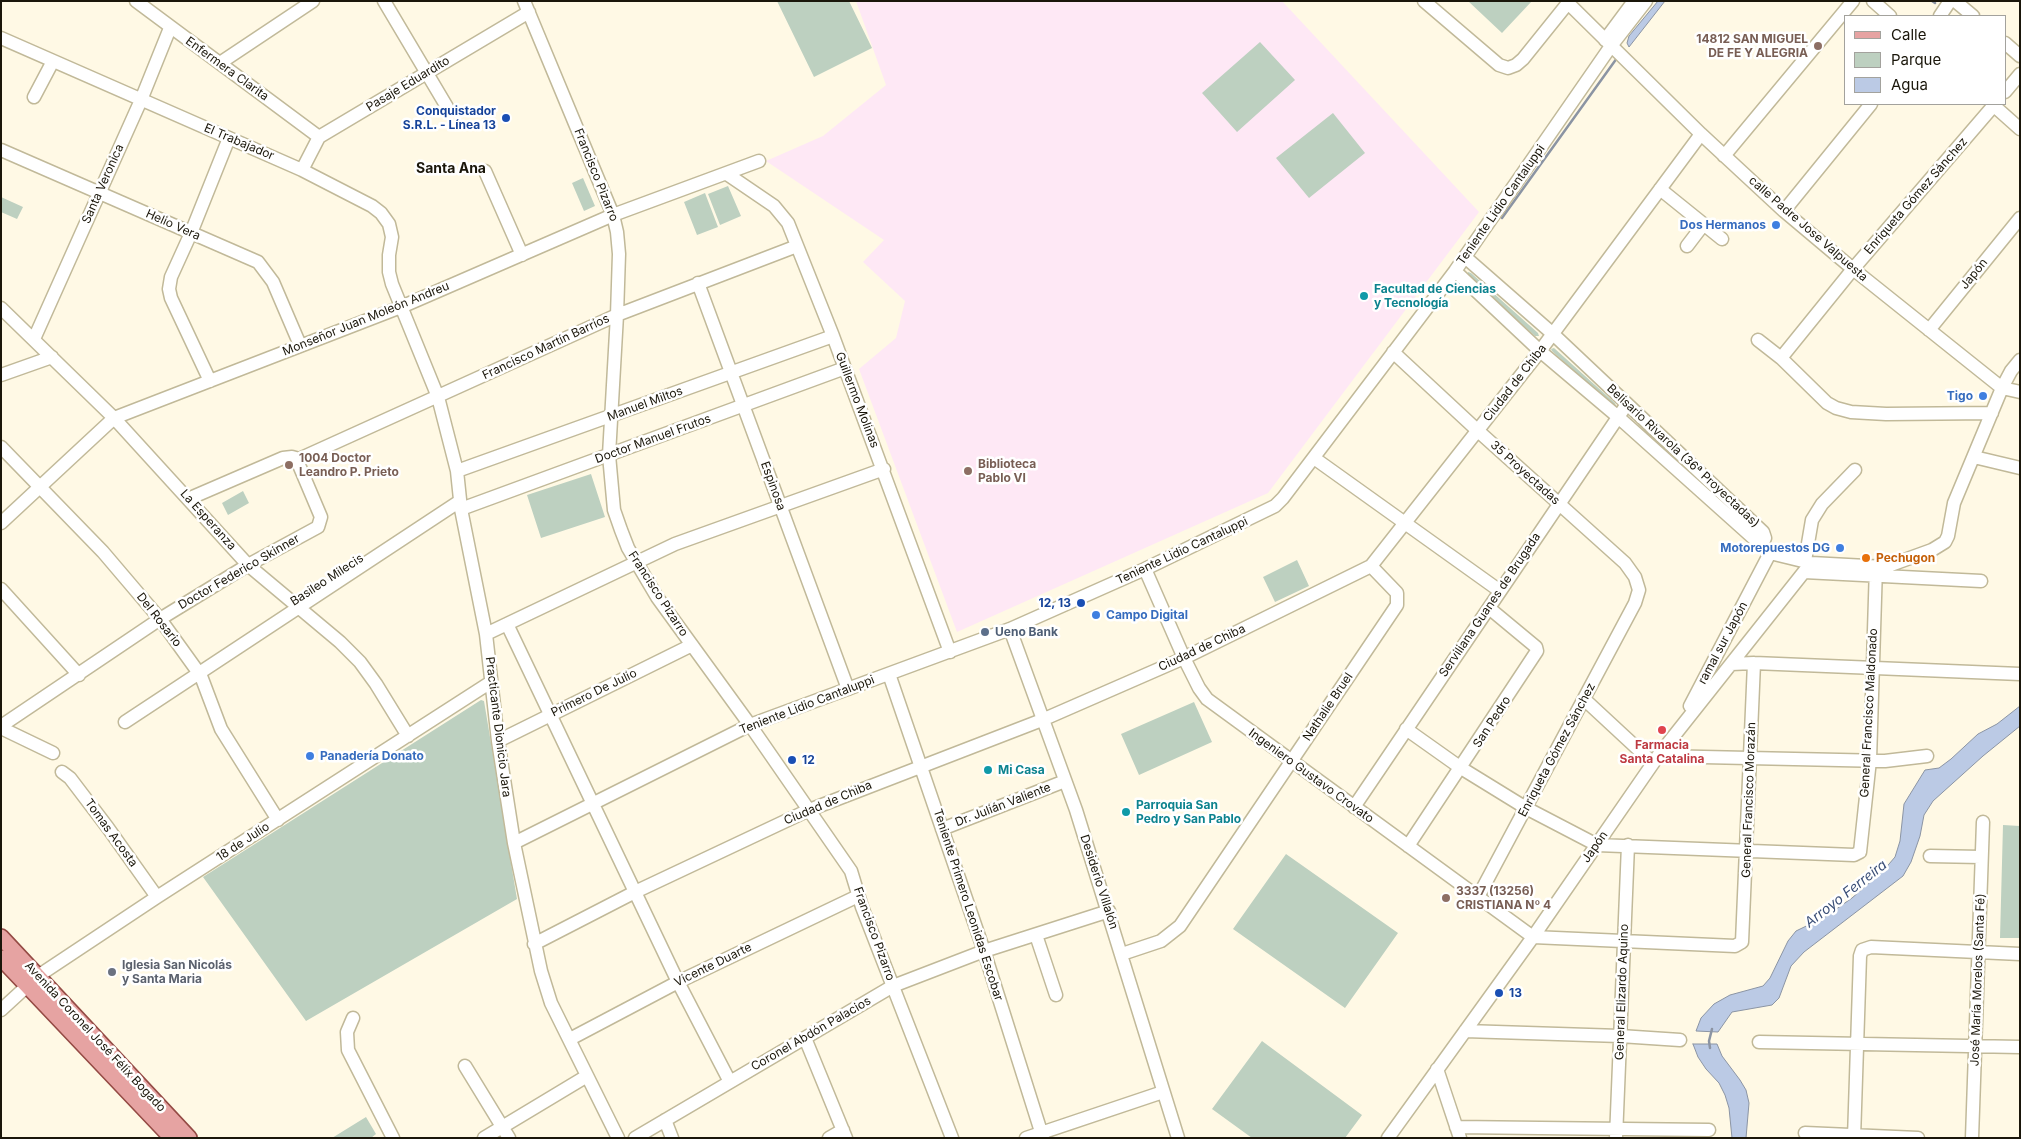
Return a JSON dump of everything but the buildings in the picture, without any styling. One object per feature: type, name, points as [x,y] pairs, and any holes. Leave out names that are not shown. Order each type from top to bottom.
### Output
[{"type":"main road","name":"Avenida Coronel José Félix Bogado","points":[[1,937],[33,981],[153,1109],[189,1138]]},
{"type":"main road","name":"Avenida Coronel José Félix Bogado","points":[[1,958],[33,981]]},
{"type":"main road","name":"Avenida Coronel José Félix Bogado","points":[[153,1109],[172,1138]]},
{"type":"street","name":"Enfermera Clarita","points":[[136,1],[170,28],[319,136]]},
{"type":"street","points":[[220,63],[313,1]]},
{"type":"street","points":[[384,1],[428,72],[447,107]]},
{"type":"street","name":"calle Padre Jose Valpuesta","points":[[1424,1],[1499,65],[1508,68],[1516,65],[1523,59],[1568,3],[1701,134],[1784,211],[1853,270],[2002,388],[2020,392]]},
{"type":"street","points":[[1608,43],[1634,1]]},
{"type":"street","name":"Teniente Lidio Cantaluppi","points":[[514,843],[750,725],[1010,630],[1145,569],[1275,506],[1314,458],[1465,257],[1608,43],[1646,1]]},
{"type":"street","points":[[1724,156],[1853,1]]},
{"type":"street","points":[[1873,1],[1889,15]]},
{"type":"street","points":[[1941,15],[1950,1]]},
{"type":"street","points":[[1955,1],[1972,15]]},
{"type":"street","name":"Pasaje Eduardito","points":[[319,136],[428,72],[527,7]]},
{"type":"street","name":"Francisco Pizarro","points":[[527,7],[614,215],[619,254],[609,455],[614,510],[620,530],[635,561],[658,597],[750,725],[851,871],[858,896],[952,1138]]},
{"type":"street","name":"Santa Veronica","points":[[34,339],[98,192],[141,100],[170,28]]},
{"type":"street","name":"El Trabajador","points":[[1,38],[302,170],[372,206],[381,213],[389,224],[392,237],[389,272],[401,307]]},
{"type":"street","points":[[2006,44],[2020,56]]},
{"type":"street","points":[[34,97],[53,61]]},
{"type":"street","points":[[2006,91],[2020,74]]},
{"type":"street","points":[[1784,211],[1870,105]]},
{"type":"street","name":"Enriqueta Gómez Sánchez","points":[[1781,358],[1993,105]]},
{"type":"street","points":[[1995,105],[2020,129]]},
{"type":"street","name":"Ciudad de Chiba","points":[[534,944],[635,892],[809,810],[1042,720],[1184,658],[1370,566],[1540,351],[1701,134]]},
{"type":"street","points":[[302,170],[319,136]]},
{"type":"street","points":[[210,381],[169,288],[171,277],[191,233],[229,138]]},
{"type":"street","name":"Helio Vera","points":[[1,150],[258,262],[274,282],[300,345]]},
{"type":"street","name":"Monseñor Juan Moleón Andreu","points":[[1,523],[114,418],[401,307],[614,215],[759,161]]},
{"type":"street","points":[[485,171],[522,255]]},
{"type":"street","name":"Guillermo Molinas","points":[[727,174],[780,212],[797,246],[846,368],[950,652]]},
{"type":"street","points":[[1660,189],[1722,239]]},
{"type":"street","name":"Japón","points":[[1929,330],[2020,218]]},
{"type":"street","points":[[1687,246],[1704,225]]},
{"type":"street","name":"Francisco Martín Barrios","points":[[188,499],[283,458],[292,456],[299,459],[617,315],[797,246]]},
{"type":"street","name":"Belisario Rivarola (36ª Proyectadas)","points":[[1465,257],[1553,334],[1763,532],[1766,549]]},
{"type":"street","name":"Belisario Rivarola (36ª Proyectadas)","points":[[1454,271],[1540,351],[1617,416],[1766,549]]},
{"type":"street","name":"Espinosa","points":[[698,283],[848,688]]},
{"type":"street","name":"Practicante Dionicio Jara","points":[[401,307],[438,397],[457,471],[460,501],[486,634],[498,741],[514,843],[534,944],[551,1003],[618,1138]]},
{"type":"street","name":"La Esperanza","points":[[1,308],[114,418],[248,565],[340,642],[360,662],[408,736]]},
{"type":"street","name":"Manuel Miltos","points":[[457,471],[833,336]]},
{"type":"street","points":[[1758,340],[1781,358],[1827,402],[1836,408],[1851,412],[1886,414],[1992,413]]},
{"type":"street","name":"35 Proyectadas","points":[[1393,352],[1625,563],[1635,577],[1639,590],[1635,603]]},
{"type":"street","points":[[1,375],[52,357]]},
{"type":"street","points":[[1879,569],[1932,550],[1945,542],[1948,536],[1954,503],[2002,388],[2011,371],[2020,360]]},
{"type":"street","name":"Doctor Manuel Frutos","points":[[460,501],[609,455],[846,368]]},
{"type":"street","name":"Serviliana Guanes de Brugada","points":[[1354,807],[1617,416],[1627,404]]},
{"type":"street","name":"Del Rosario","points":[[1,447],[103,552],[160,619],[198,670],[221,729],[278,820]]},
{"type":"street","points":[[1974,457],[2020,468]]},
{"type":"street","points":[[1314,458],[1500,591]]},
{"type":"street","name":"Doctor Federico Skinner","points":[[1,727],[160,619],[248,565],[318,527],[322,517],[299,464],[299,459]]},
{"type":"street","points":[[486,634],[635,561],[674,544],[884,469]]},
{"type":"street","name":"Japón","points":[[1388,1138],[1533,937],[1655,759],[1807,565],[1812,520],[1822,504],[1855,470]]},
{"type":"street","name":"Basileo Milecis","points":[[125,722],[198,670],[460,501]]},
{"type":"street","points":[[1766,549],[1807,565],[1879,569],[1981,581]]},
{"type":"street","name":"ramal sur Japón","points":[[1676,733],[1766,549]]},
{"type":"street","name":"Nathalie Bruel","points":[[1122,954],[1160,940],[1180,926],[1398,605],[1397,594],[1370,566]]},
{"type":"street","name":"Ingeniero Gustavo Crovato","points":[[1145,569],[1184,658],[1207,700],[1533,937]]},
{"type":"street","name":"General Francisco Maldonado","points":[[1747,851],[1854,856],[1860,852],[1870,760],[1872,668],[1879,569]]},
{"type":"street","points":[[1,589],[79,675]]},
{"type":"street","name":"Enriqueta Gómez Sánchez","points":[[1478,897],[1635,603]]},
{"type":"street","name":"San Pedro","points":[[1408,846],[1462,768],[1537,651],[1536,647],[1488,608]]},
{"type":"street","points":[[507,624],[678,982],[730,1082]]},
{"type":"street","name":"Desiderio Villalón","points":[[1010,630],[1065,781],[1109,912],[1178,1138]]},
{"type":"street","name":"Primero De Julio","points":[[498,741],[692,645]]},
{"type":"street","points":[[1731,664],[1754,663],[2020,674]]},
{"type":"street","name":"General Francisco Morazán","points":[[1624,940],[1735,946],[1742,942],[1754,663]]},
{"type":"street","name":"Teniente Primero Leonidas Escobar","points":[[890,674],[984,951],[1042,1135]]},
{"type":"street","name":"18 de Julio","points":[[1,1010],[33,981],[157,897],[492,682]]},
{"type":"street","points":[[1584,699],[1655,759],[1751,758],[1885,761],[1927,756]]},
{"type":"street","points":[[1,727],[53,753]]},
{"type":"street","points":[[1406,729],[1462,768],[1526,808],[1597,845],[1747,851]]},
{"type":"street","name":"Tomas Acosta","points":[[62,772],[70,778],[103,821],[157,897]]},
{"type":"street","name":"Dr. Julián Valiente","points":[[942,829],[1065,781]]},
{"type":"street","name":"José María Morelos (Santa Fé)","points":[[1972,1138],[1982,822]]},
{"type":"street","name":"General Elizardo Aquino","points":[[1616,1133],[1628,845]]},
{"type":"street","points":[[1930,856],[1981,857]]},
{"type":"street","name":"Vicente Duarte","points":[[570,1039],[678,982],[858,896]]},
{"type":"street","name":"Coronel Abdón Palacios","points":[[636,1138],[893,986],[984,951],[1109,912]]},
{"type":"street","points":[[1036,935],[1056,995]]},
{"type":"street","points":[[1533,937],[1624,940]]},
{"type":"street","points":[[1854,1136],[1860,956],[1864,949],[1871,946],[2020,954]]},
{"type":"street","points":[[353,1018],[347,1032],[348,1050],[393,1138]]},
{"type":"street","points":[[1465,1031],[1680,1040]]},
{"type":"street","points":[[805,1038],[845,1134],[829,1138]]},
{"type":"street","points":[[1759,1042],[2020,1047]]},
{"type":"street","points":[[465,1066],[505,1132]]},
{"type":"street","points":[[1437,1070],[1458,1132],[1616,1133],[1708,1130]]},
{"type":"street","points":[[484,1138],[505,1132],[587,1076]]},
{"type":"street","points":[[1026,1138],[1042,1135],[1163,1092]]},
{"type":"street","points":[[665,1120],[672,1138]]},
{"type":"street","points":[[1805,1132],[1918,1138]]},
{"type":"shaded area","points":[[856,1],[1282,1],[1479,212],[1268,493],[957,632],[859,369],[896,338],[905,301],[863,262],[884,240],[766,161],[823,136],[886,85]]},
{"type":"green space","points":[[777,1],[849,1],[872,48],[814,77]]},
{"type":"green space","points":[[1468,1],[1532,1],[1502,33]]},
{"type":"green space","points":[[1260,42],[1295,80],[1237,132],[1202,93]]},
{"type":"green space","points":[[1333,113],[1365,153],[1309,198],[1276,158]]},
{"type":"green space","points":[[583,178],[595,206],[584,211],[572,183]]},
{"type":"green space","points":[[728,186],[741,216],[720,225],[708,194]]},
{"type":"green space","points":[[705,193],[718,227],[697,235],[684,202]]},
{"type":"green space","points":[[1,197],[23,207],[17,219],[1,212]]},
{"type":"green space","points":[[1468,272],[1538,333],[1539,336],[1535,336],[1468,276]]},
{"type":"green space","points":[[1554,348],[1615,403],[1616,406],[1612,406],[1552,351],[1551,349]]},
{"type":"green space","points":[[591,474],[605,517],[541,538],[527,495]]},
{"type":"green space","points":[[243,491],[249,503],[228,515],[222,503]]},
{"type":"green space","points":[[1297,560],[1309,586],[1275,602],[1263,577]]},
{"type":"green space","points":[[481,700],[484,701],[517,899],[306,1021],[203,877]]},
{"type":"green space","points":[[1194,702],[1212,742],[1139,775],[1121,734]]},
{"type":"green space","points":[[2003,825],[2020,826],[2020,938],[2000,938]]},
{"type":"green space","points":[[1286,854],[1398,933],[1345,1008],[1233,929]]},
{"type":"green space","points":[[1262,1041],[1362,1115],[1345,1138],[1252,1138],[1212,1109]]},
{"type":"green space","points":[[366,1117],[376,1134],[371,1138],[332,1138]]},
{"type":"water","points":[[1658,1],[1665,1],[1629,47],[1627,43],[1629,36]]},
{"type":"water","points":[[2020,706],[2020,726],[1933,801],[1924,815],[1920,836],[1911,862],[1903,876],[1804,952],[1791,966],[1779,998],[1772,1005],[1732,1012],[1718,1032],[1696,1031],[1701,1018],[1714,1004],[1730,995],[1763,986],[1770,978],[1788,941],[1796,931],[1825,917],[1852,898],[1883,871],[1895,857],[1900,841],[1904,804],[1925,770],[1939,768],[1978,734],[1997,724]]},
{"type":"water","points":[[1693,1044],[1717,1044],[1722,1056],[1746,1090],[1749,1103],[1746,1138],[1732,1138],[1729,1108],[1725,1095],[1719,1083],[1698,1057]]},
{"type":"waterway","points":[[1502,218],[1617,58]]},
{"type":"waterway","name":"Arroyo Ferreira","points":[[1710,1048],[1709,1041],[1712,1029]]},
{"type":"place","name":"14812 SAN MIGUEL DE FE Y ALEGRIA","points":[[1818,46]]},
{"type":"place","name":"Conquistador S.R.L. - Línea 13","points":[[506,118]]},
{"type":"place","name":"Dos Hermanos","points":[[1776,225]]},
{"type":"place","name":"Facultad de Ciencias y Tecnología","points":[[1364,296]]},
{"type":"place","name":"Tigo","points":[[1983,396]]},
{"type":"place","name":"1004 Doctor Leandro P. Prieto","points":[[289,465]]},
{"type":"place","name":"Biblioteca Pablo VI","points":[[968,471]]},
{"type":"place","name":"Motorepuestos DG","points":[[1840,548]]},
{"type":"place","name":"Pechugon","points":[[1866,558]]},
{"type":"place","name":"12, 13","points":[[1081,603]]},
{"type":"place","name":"Campo Digital","points":[[1096,615]]},
{"type":"place","name":"Ueno Bank","points":[[985,632]]},
{"type":"place","name":"Farmacia Santa Catalina","points":[[1662,730]]},
{"type":"place","name":"Panadería Donato","points":[[310,756]]},
{"type":"place","name":"12","points":[[792,760]]},
{"type":"place","name":"Mi Casa","points":[[988,770]]},
{"type":"place","name":"Parroquia San Pedro y San Pablo","points":[[1126,812]]},
{"type":"place","name":"3337 (13256) CRISTIANA Nº 4","points":[[1446,898]]},
{"type":"place","name":"Iglesia San Nicolás y Santa Maria","points":[[112,972]]},
{"type":"place","name":"13","points":[[1499,993]]},
{"type":"district","name":"Santa Ana","points":[[451,169]]}]
